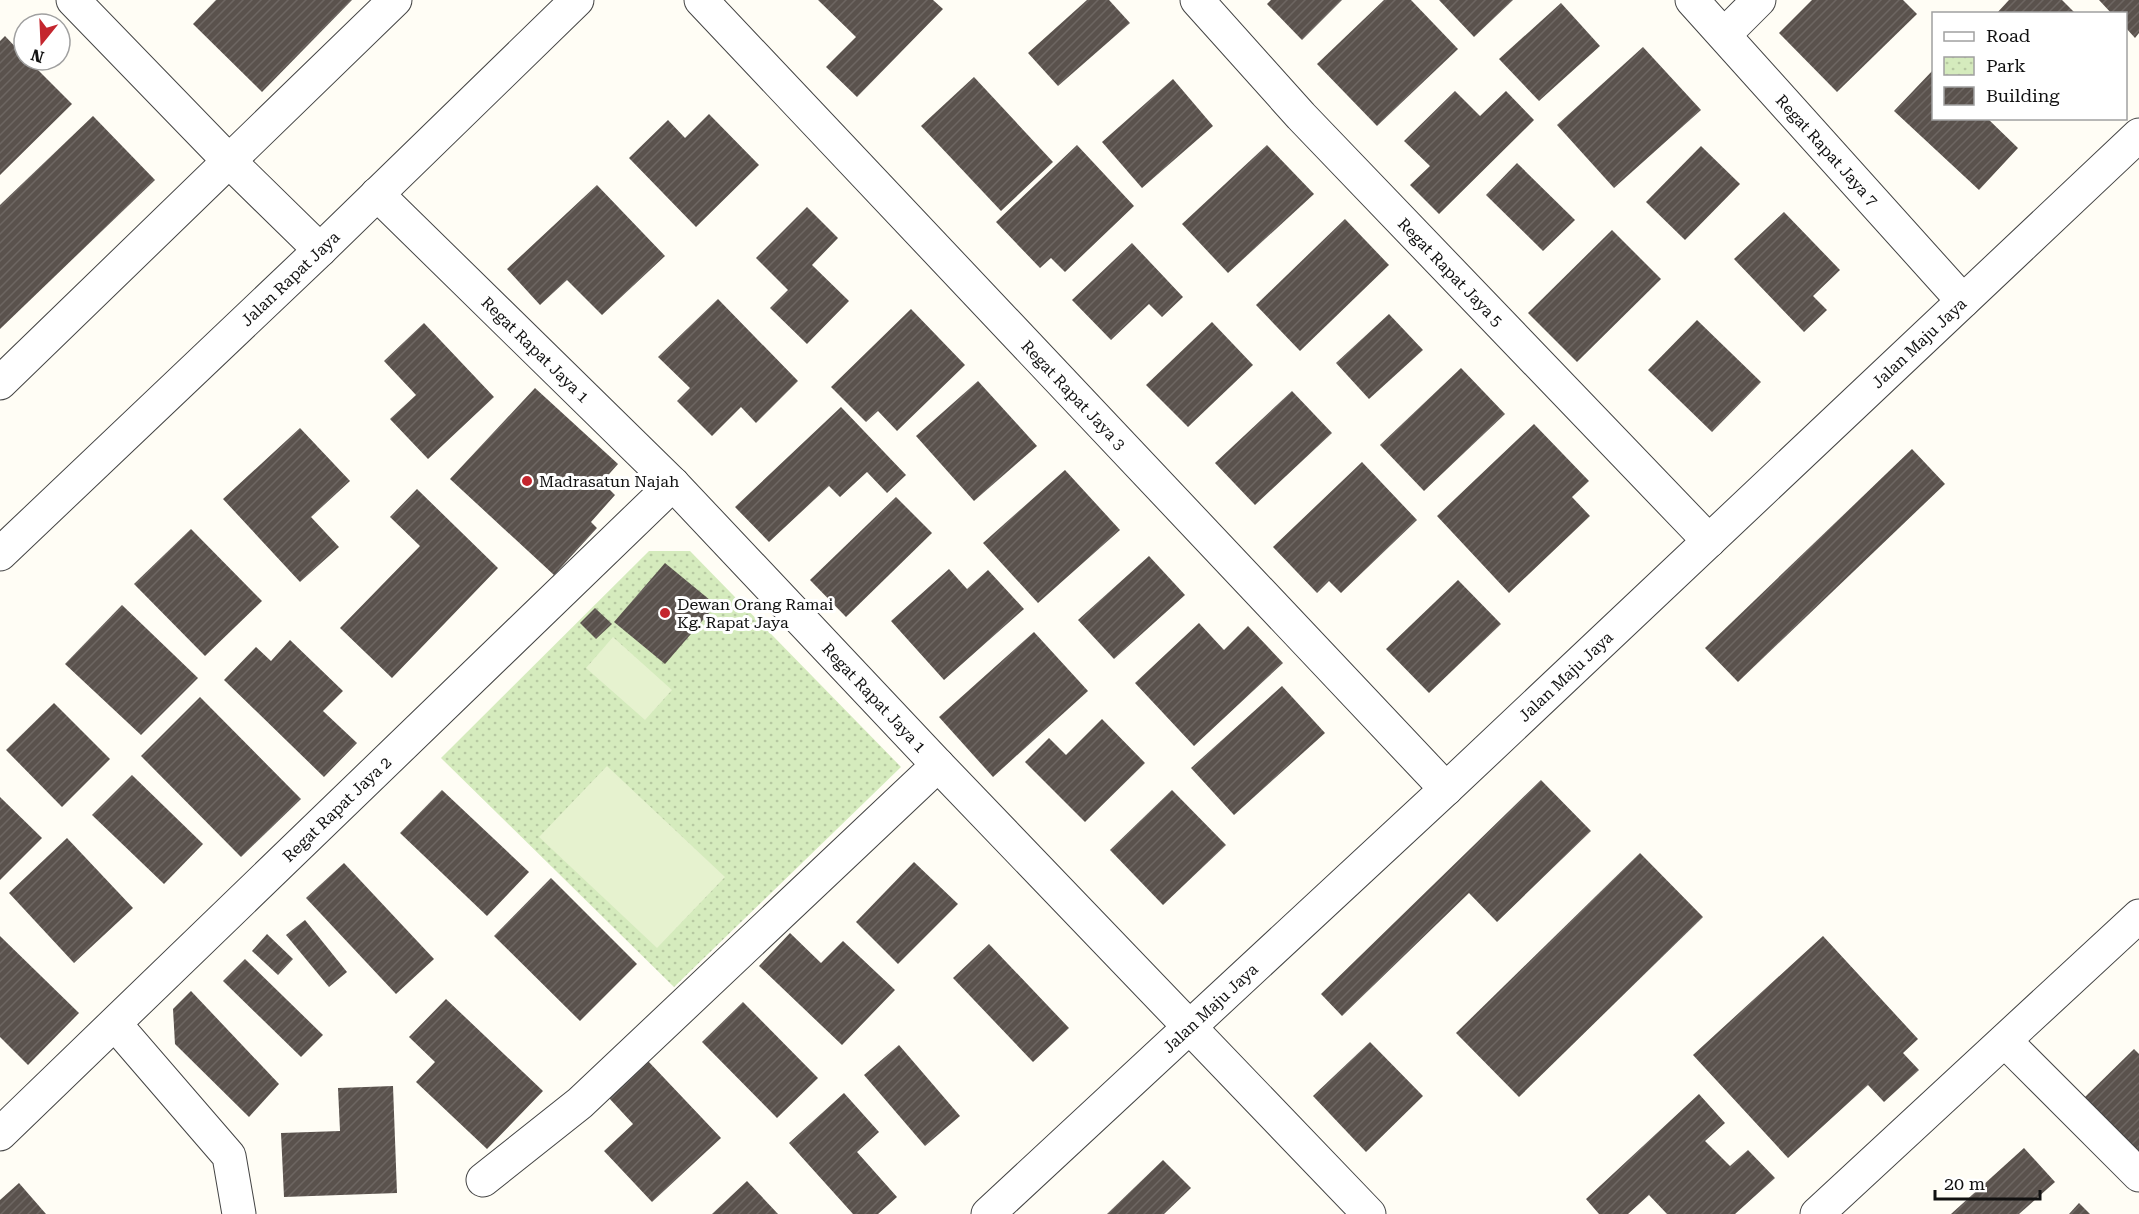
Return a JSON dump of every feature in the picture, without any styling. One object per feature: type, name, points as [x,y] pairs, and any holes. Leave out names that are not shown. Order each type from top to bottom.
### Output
[{"type":"street","points":[[73,0],[229,161],[320,250]]},
{"type":"street","points":[[0,384],[395,0]]},
{"type":"street","name":"Jalan Rapat Jaya","points":[[0,554],[320,250],[578,0]]},
{"type":"street","name":"Regat Rapat Jaya 3","points":[[701,0],[1446,789]]},
{"type":"street","name":"Regat Rapat Jaya 5","points":[[1197,0],[1301,116],[1709,541]]},
{"type":"street","name":"Regat Rapat Jaya 7","points":[[1692,0],[1963,301]]},
{"type":"street","points":[[1725,34],[1759,0]]},
{"type":"street","name":"Jalan Maju Jaya","points":[[988,1214],[1446,789],[2139,135]]},
{"type":"street","name":"Regat Rapat Jaya 1","points":[[377,195],[673,484],[938,765],[1369,1214]]},
{"type":"street","name":"Regat Rapat Jaya 2","points":[[0,1134],[673,484]]},
{"type":"street","points":[[483,1180],[580,1103],[938,765]]},
{"type":"street","points":[[1817,1214],[2139,916]]},
{"type":"street","points":[[115,1024],[230,1156],[239,1214]]},
{"type":"street","points":[[2005,1041],[2139,1175]]},
{"type":"green space","points":[[649,551],[690,551],[901,767],[674,987],[441,758]]},
{"type":"green space","points":[[613,637],[672,690],[645,720],[586,668]]},
{"type":"green space","points":[[607,766],[725,877],[657,948],[539,837]]},
{"type":"building","points":[[216,0],[352,0],[262,92],[193,24]]},
{"type":"building","points":[[818,0],[933,0],[943,9],[857,97],[826,67],[856,37]]},
{"type":"building","points":[[1087,0],[1109,0],[1130,23],[1058,86],[1028,53]]},
{"type":"building","points":[[1271,0],[1342,0],[1302,40],[1267,4]]},
{"type":"building","points":[[1384,0],[1411,0],[1458,49],[1377,126],[1317,64]]},
{"type":"building","points":[[1439,0],[1513,0],[1474,37]]},
{"type":"building","points":[[1812,0],[1903,0],[1917,14],[1837,92],[1779,33]]},
{"type":"building","points":[[2009,0],[2062,0],[2074,12],[1998,12]]},
{"type":"building","points":[[2099,0],[2139,0],[2139,33],[2135,38],[2127,29],[2127,12],[2110,12]]},
{"type":"building","points":[[1561,3],[1600,46],[1539,101],[1499,59]]},
{"type":"building","points":[[5,36],[12,43],[12,72],[40,72],[72,104],[0,175],[0,41]]},
{"type":"building","points":[[1643,47],[1701,110],[1614,188],[1557,125]]},
{"type":"building","points":[[1932,71],[1932,120],[1989,120],[2018,148],[1979,190],[1894,111]]},
{"type":"building","points":[[974,77],[1053,162],[1001,211],[921,126]]},
{"type":"building","points":[[1173,79],[1213,126],[1142,188],[1102,142]]},
{"type":"building","points":[[1455,91],[1480,116],[1506,91],[1534,120],[1439,214],[1410,185],[1430,166],[1404,141]]},
{"type":"building","points":[[709,114],[759,165],[696,227],[629,158],[668,120],[685,138]]},
{"type":"building","points":[[93,116],[155,180],[0,329],[0,205]]},
{"type":"building","points":[[1077,145],[1134,206],[1065,272],[1051,258],[1040,268],[996,222]]},
{"type":"building","points":[[1267,145],[1314,194],[1228,273],[1182,224]]},
{"type":"building","points":[[1701,146],[1740,184],[1685,240],[1646,202]]},
{"type":"building","points":[[1517,163],[1575,220],[1543,251],[1486,195]]},
{"type":"building","points":[[597,185],[665,256],[602,315],[567,280],[540,305],[507,269]]},
{"type":"building","points":[[807,207],[838,238],[812,265],[849,301],[807,344],[770,308],[788,290],[756,258]]},
{"type":"building","points":[[1784,212],[1840,270],[1813,296],[1827,310],[1804,332],[1734,259]]},
{"type":"building","points":[[1345,219],[1389,265],[1300,351],[1256,305]]},
{"type":"building","points":[[1612,230],[1661,279],[1577,362],[1528,313]]},
{"type":"building","points":[[1132,243],[1183,297],[1162,317],[1149,304],[1111,340],[1072,300]]},
{"type":"building","points":[[718,299],[798,381],[756,423],[741,407],[712,436],[677,401],[690,388],[658,357]]},
{"type":"building","points":[[911,309],[965,365],[897,431],[878,411],[866,422],[831,387]]},
{"type":"building","points":[[1389,314],[1423,350],[1369,399],[1336,363]]},
{"type":"building","points":[[1697,320],[1761,382],[1712,432],[1648,370]]},
{"type":"building","points":[[1212,322],[1253,365],[1188,427],[1146,385]]},
{"type":"building","points":[[424,323],[494,397],[428,459],[390,419],[416,395],[384,361]]},
{"type":"building","points":[[1461,368],[1505,414],[1424,491],[1380,445]]},
{"type":"building","points":[[978,381],[1037,446],[974,501],[916,436]]},
{"type":"building","name":"Madrasatun Najah","points":[[535,388],[618,464],[602,482],[615,495],[591,522],[597,528],[554,575],[450,479]]},
{"type":"building","points":[[1292,391],[1332,433],[1255,505],[1215,463]]},
{"type":"building","points":[[841,407],[906,475],[887,493],[867,472],[840,497],[829,486],[769,542],[735,507]]},
{"type":"building","points":[[1534,424],[1589,481],[1572,497],[1590,516],[1509,593],[1437,516]]},
{"type":"building","points":[[300,428],[350,481],[311,517],[339,547],[300,582],[223,499]]},
{"type":"building","points":[[1912,449],[1945,484],[1738,682],[1705,648]]},
{"type":"building","points":[[1362,462],[1417,520],[1341,593],[1329,581],[1317,593],[1273,547]]},
{"type":"building","points":[[1065,470],[1120,530],[1038,603],[983,543]]},
{"type":"building","points":[[417,489],[498,568],[392,678],[340,628],[420,546],[390,517]]},
{"type":"building","points":[[896,497],[932,533],[846,617],[810,580]]},
{"type":"building","points":[[191,529],[262,601],[205,656],[134,584]]},
{"type":"building","points":[[1149,556],[1185,595],[1114,659],[1078,620]]},
{"type":"building","name":"Dewan Orang Ramai Kg. Rapat Jaya","points":[[665,563],[716,605],[665,664],[614,622]]},
{"type":"building","points":[[949,569],[967,589],[988,570],[1024,609],[944,680],[891,621]]},
{"type":"building","points":[[1458,580],[1501,624],[1429,693],[1386,649]]},
{"type":"building","points":[[122,605],[198,678],[141,735],[65,664]]},
{"type":"building","points":[[595,608],[612,624],[596,639],[580,623]]},
{"type":"building","points":[[1199,623],[1224,650],[1248,626],[1283,663],[1194,746],[1135,683]]},
{"type":"building","points":[[1034,632],[1088,691],[993,777],[939,717]]},
{"type":"building","points":[[290,640],[343,691],[323,711],[357,743],[324,777],[224,680],[256,647],[271,661]]},
{"type":"building","points":[[1282,686],[1325,733],[1234,815],[1191,768]]},
{"type":"building","points":[[200,697],[301,799],[241,857],[141,756]]},
{"type":"building","points":[[54,703],[110,759],[62,807],[6,750]]},
{"type":"building","points":[[1102,719],[1145,763],[1085,822],[1025,762],[1049,738],[1066,755]]},
{"type":"building","points":[[132,775],[203,844],[164,884],[92,815]]},
{"type":"building","points":[[1541,780],[1591,831],[1497,922],[1469,893],[1342,1016],[1321,994]]},
{"type":"building","points":[[442,790],[529,872],[487,916],[400,833]]},
{"type":"building","points":[[1172,790],[1226,845],[1163,905],[1110,850]]},
{"type":"building","points":[[0,797],[42,838],[0,880]]},
{"type":"building","points":[[67,838],[133,908],[74,963],[9,893]]},
{"type":"building","points":[[1640,853],[1703,917],[1519,1097],[1456,1033]]},
{"type":"building","points":[[914,862],[958,904],[898,964],[856,922]]},
{"type":"building","points":[[344,863],[434,959],[396,994],[306,898]]},
{"type":"building","points":[[551,878],[637,964],[580,1021],[494,936]]},
{"type":"building","points":[[305,920],[347,972],[329,987],[286,935]]},
{"type":"building","points":[[790,933],[821,963],[843,941],[895,990],[842,1045],[759,966]]},
{"type":"building","points":[[267,934],[293,959],[278,975],[252,951]]},
{"type":"building","points":[[0,936],[79,1013],[28,1065],[0,1037]]},
{"type":"building","points":[[1823,936],[1918,1039],[1903,1053],[1919,1070],[1884,1102],[1868,1085],[1788,1158],[1693,1055]]},
{"type":"building","points":[[989,944],[1069,1028],[1033,1062],[953,978]]},
{"type":"building","points":[[245,959],[323,1035],[301,1057],[223,981]]},
{"type":"building","points":[[191,991],[279,1084],[249,1117],[175,1044],[173,1009]]},
{"type":"building","points":[[446,999],[543,1091],[487,1149],[416,1082],[435,1062],[409,1037]]},
{"type":"building","points":[[743,1002],[818,1078],[777,1118],[702,1042]]},
{"type":"building","points":[[1370,1042],[1423,1096],[1366,1152],[1313,1096]]},
{"type":"building","points":[[899,1045],[960,1116],[925,1146],[864,1075]]},
{"type":"building","points":[[2134,1049],[2139,1054],[2139,1153],[2084,1098]]},
{"type":"building","points":[[648,1061],[721,1138],[652,1202],[604,1151],[633,1124],[609,1098]]},
{"type":"building","points":[[393,1086],[397,1193],[284,1197],[281,1133],[340,1131],[338,1088]]},
{"type":"building","points":[[844,1093],[879,1132],[857,1152],[897,1197],[878,1214],[853,1214],[789,1143]]},
{"type":"building","points":[[1699,1094],[1725,1123],[1705,1141],[1730,1166],[1748,1150],[1775,1178],[1735,1214],[1667,1214],[1649,1195],[1628,1214],[1599,1214],[1586,1199]]},
{"type":"building","points":[[2024,1148],[2055,1182],[2019,1214],[1951,1214]]},
{"type":"building","points":[[1163,1160],[1191,1188],[1164,1214],[1107,1214]]},
{"type":"building","points":[[747,1181],[778,1214],[712,1214]]},
{"type":"building","points":[[19,1183],[46,1214],[0,1214],[0,1200]]},
{"type":"building","points":[[2079,1203],[2090,1214],[2069,1214]]},
{"type":"place","name":"Madrasatun Najah","points":[[527,481]]},
{"type":"place","name":"Dewan Orang Ramai Kg. Rapat Jaya","points":[[665,613]]}]
